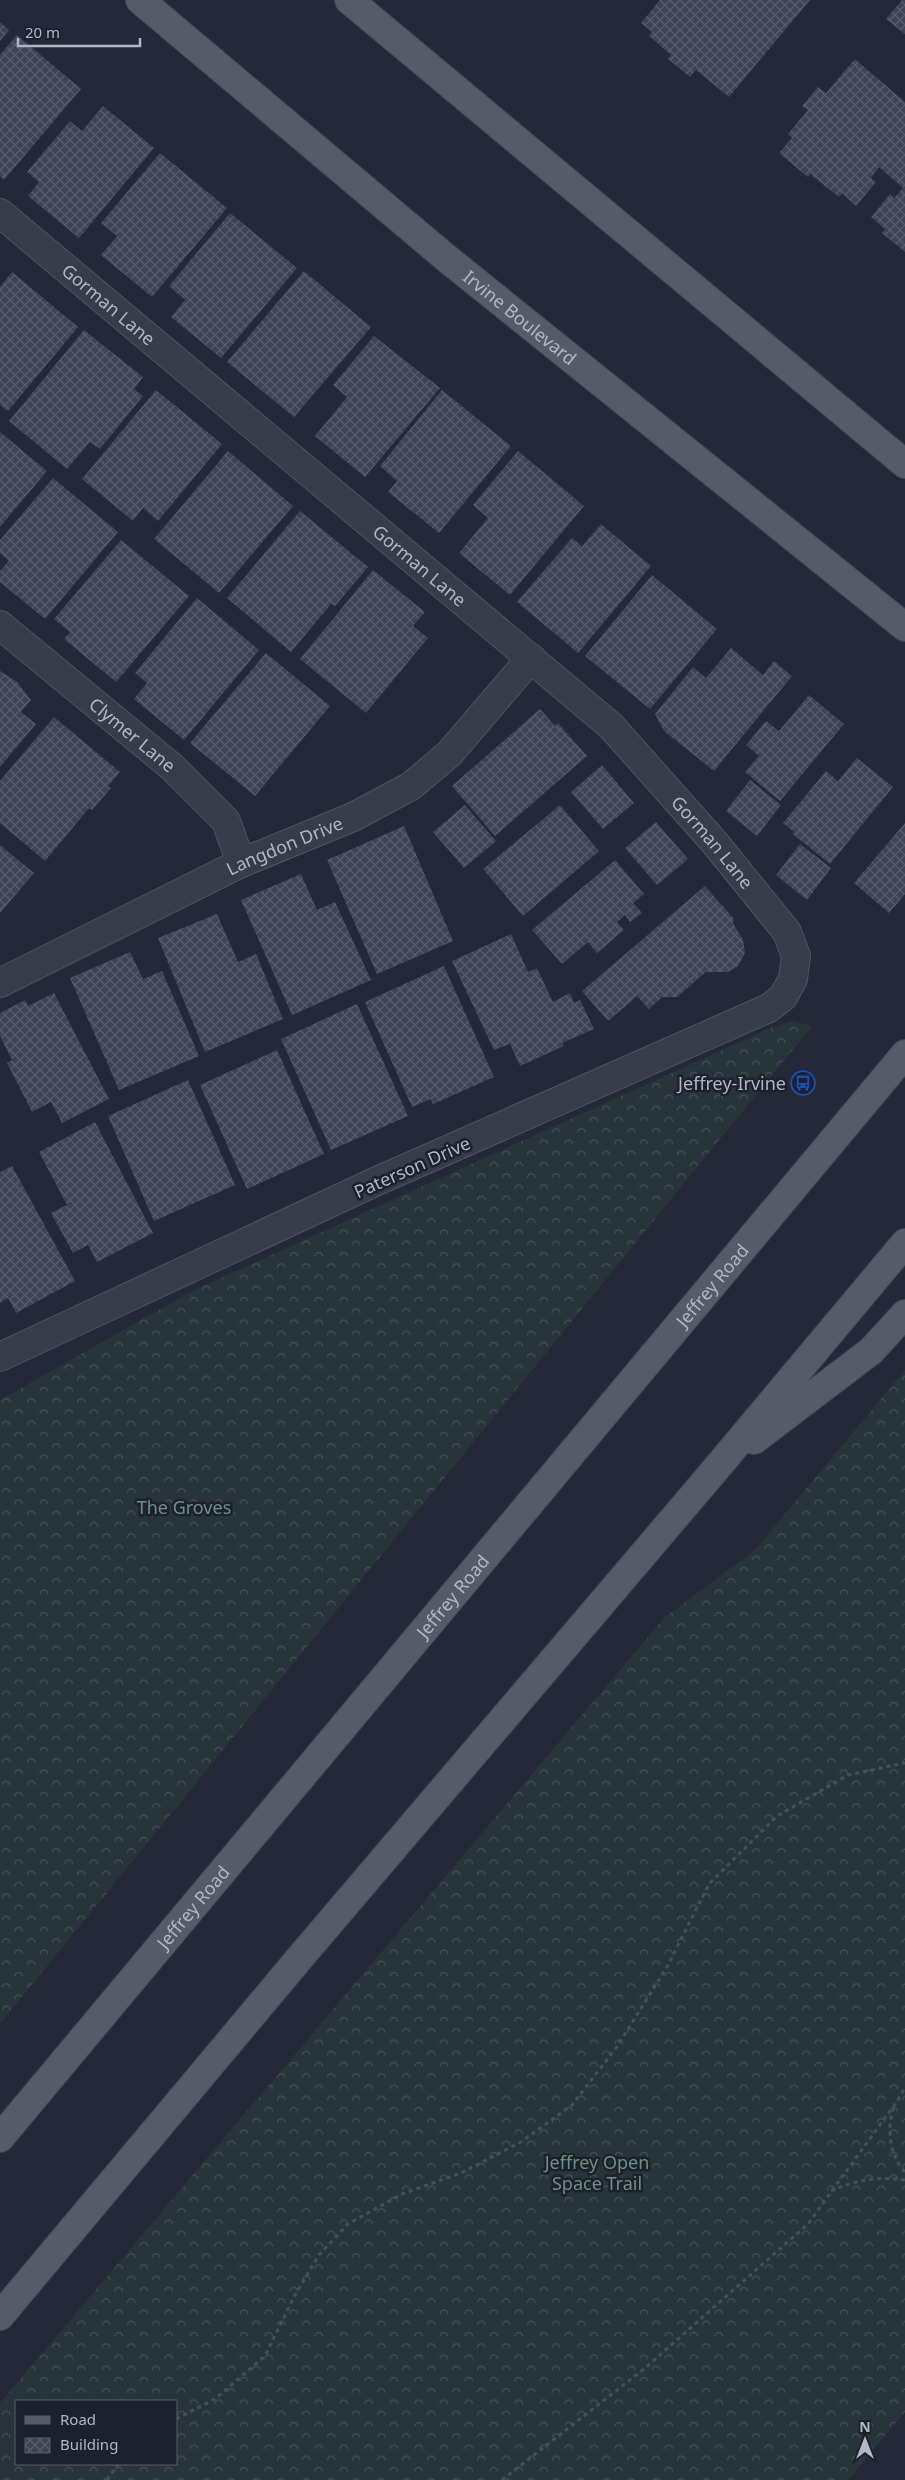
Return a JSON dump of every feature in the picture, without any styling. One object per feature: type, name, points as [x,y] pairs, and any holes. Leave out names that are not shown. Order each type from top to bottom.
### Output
[{"type":"main road","name":"Irvine Boulevard","points":[[140,0],[445,257],[905,627]]},
{"type":"main road","points":[[349,0],[905,464]]},
{"type":"main road","name":"Jeffrey Road","points":[[0,2138],[905,1054]]},
{"type":"main road","points":[[0,2316],[298,1960],[715,1470],[905,1243]]},
{"type":"main road","points":[[715,1470],[871,1351],[905,1314]]},
{"type":"street","name":"Gorman Lane","points":[[0,212],[610,726],[715,843],[787,932],[796,956]]},
{"type":"street","name":"Clymer Lane","points":[[0,625],[172,767],[220,814],[226,821],[241,863]]},
{"type":"street","name":"Langdon Drive","points":[[0,983],[241,863],[353,818],[411,786],[449,754],[531,658]]},
{"type":"street","name":"Paterson Drive","points":[[0,1357],[377,1182],[770,1008],[782,997],[793,979],[796,956]]},
{"type":"path","points":[[178,2418],[216,2399],[265,2356],[294,2297],[319,2255],[348,2224],[402,2194],[461,2173],[521,2142],[572,2105],[616,2048],[667,1967],[709,1884],[777,1816],[848,1775],[905,1763]]},
{"type":"path","points":[[905,2086],[892,2114],[890,2128],[897,2161],[905,2172]]},
{"type":"path","points":[[502,2480],[644,2369],[808,2224],[898,2100]]},
{"type":"path","points":[[831,2191],[865,2180],[905,2180]]},
{"type":"path","points":[[107,2480],[117,2465]]},
{"type":"green space","name":"The Groves","points":[[793,1021],[812,1026],[0,2024],[0,1400],[196,1289],[775,1026]]},
{"type":"green space","name":"Jeffrey Open Space Trail","points":[[905,1370],[905,2412],[848,2480],[0,2480],[0,2403],[664,1618],[755,1550]]},
{"type":"building","points":[[660,0],[810,0],[729,97],[696,70],[690,77],[668,59],[671,55],[649,36],[652,32],[641,23]]},
{"type":"building","points":[[902,0],[905,0],[905,34],[886,19]]},
{"type":"building","points":[[0,22],[9,30],[0,41]]},
{"type":"building","points":[[17,35],[81,89],[4,180],[0,176],[0,55]]},
{"type":"building","points":[[855,59],[905,102],[905,252],[882,233],[885,229],[871,217],[890,194],[894,198],[903,188],[879,167],[871,178],[876,182],[856,206],[842,193],[839,197],[810,174],[808,177],[779,153],[792,138],[788,134],[808,110],[802,106],[818,87],[826,93]]},
{"type":"building","points":[[103,106],[154,148],[79,238],[28,196],[39,182],[27,172],[70,121],[82,131]]},
{"type":"building","points":[[160,153],[227,208],[152,297],[101,255],[117,236],[101,223]]},
{"type":"building","points":[[230,213],[297,268],[221,358],[171,317],[185,300],[169,286]]},
{"type":"building","points":[[304,271],[371,327],[294,417],[227,362]]},
{"type":"building","points":[[12,272],[78,327],[8,411],[0,405],[0,287]]},
{"type":"building","points":[[84,330],[143,377],[134,389],[143,396],[100,449],[90,442],[67,469],[9,421]]},
{"type":"building","points":[[374,336],[440,388],[365,477],[315,436],[347,397],[333,385]]},
{"type":"building","points":[[156,390],[222,444],[158,521],[143,508],[133,521],[82,479]]},
{"type":"building","points":[[442,390],[511,446],[439,533],[388,492],[397,481],[380,466]]},
{"type":"building","points":[[0,432],[47,471],[0,527]]},
{"type":"building","points":[[228,451],[293,506],[219,593],[154,539]]},
{"type":"building","points":[[518,451],[584,506],[510,595],[459,553],[488,518],[473,505]]},
{"type":"building","points":[[53,478],[118,532],[45,619],[0,582],[0,571],[9,561],[0,553],[0,540]]},
{"type":"building","points":[[300,511],[368,567],[335,606],[331,604],[291,652],[227,598]]},
{"type":"building","points":[[601,524],[651,566],[578,653],[517,602],[572,538],[582,546]]},
{"type":"building","points":[[121,540],[189,596],[116,682],[64,639],[70,632],[54,619]]},
{"type":"building","points":[[373,570],[425,612],[413,626],[428,638],[366,713],[300,659]]},
{"type":"building","points":[[652,575],[717,629],[650,709],[585,656]]},
{"type":"building","points":[[197,598],[259,650],[184,740],[134,699],[147,683],[135,673]]},
{"type":"building","points":[[731,648],[763,675],[774,661],[792,676],[714,771],[664,731],[655,714],[693,667],[706,678]]},
{"type":"building","points":[[266,653],[330,706],[255,796],[190,743]]},
{"type":"building","points":[[0,671],[17,682],[31,700],[21,712],[36,724],[0,767]]},
{"type":"building","points":[[809,695],[844,724],[780,801],[745,772],[759,756],[746,745],[766,721],[779,731]]},
{"type":"building","points":[[540,709],[555,726],[558,723],[587,756],[495,836],[452,786]]},
{"type":"building","points":[[54,717],[120,772],[108,786],[111,788],[92,810],[89,808],[45,861],[0,823],[0,781]]},
{"type":"building","points":[[857,758],[893,787],[830,864],[793,834],[794,832],[783,823],[826,771],[838,781]]},
{"type":"building","points":[[602,765],[634,803],[603,829],[571,792]]},
{"type":"building","points":[[750,780],[781,805],[757,836],[726,811]]},
{"type":"building","points":[[465,805],[496,841],[464,868],[433,832]]},
{"type":"building","points":[[560,805],[599,851],[523,916],[483,869]]},
{"type":"building","points":[[656,822],[688,859],[657,885],[625,848]]},
{"type":"building","points":[[905,823],[905,894],[889,913],[854,883]]},
{"type":"building","points":[[404,826],[453,941],[377,974],[327,860]]},
{"type":"building","points":[[800,844],[831,868],[807,900],[776,875]]},
{"type":"building","points":[[0,845],[34,873],[0,913]]},
{"type":"building","points":[[615,860],[644,894],[633,903],[642,913],[630,922],[625,915],[617,922],[624,930],[597,953],[588,942],[562,964],[532,930]]},
{"type":"building","points":[[301,874],[317,910],[335,902],[371,980],[292,1015],[241,900]]},
{"type":"building","points":[[705,886],[734,919],[733,923],[743,940],[745,953],[738,966],[728,972],[706,972],[677,997],[662,997],[649,1009],[637,996],[608,1021],[582,991]]},
{"type":"building","points":[[217,914],[238,962],[256,954],[283,1019],[205,1052],[158,938]]},
{"type":"building","points":[[511,934],[528,972],[537,968],[553,1002],[570,993],[574,1003],[580,1000],[594,1029],[562,1043],[564,1046],[520,1066],[510,1044],[494,1050],[452,961]]},
{"type":"building","points":[[130,952],[143,979],[162,971],[199,1056],[119,1090],[70,978]]},
{"type":"building","points":[[444,966],[494,1077],[433,1104],[431,1099],[412,1107],[365,1002]]},
{"type":"building","points":[[54,993],[109,1099],[62,1123],[51,1102],[32,1112],[7,1063],[12,1060],[0,1036],[0,1013],[25,1000],[28,1006]]},
{"type":"building","points":[[357,1004],[408,1116],[331,1150],[281,1039]]},
{"type":"building","points":[[277,1050],[324,1154],[247,1189],[200,1085]]},
{"type":"building","points":[[188,1080],[235,1185],[154,1221],[108,1116]]},
{"type":"building","points":[[95,1122],[153,1233],[97,1262],[88,1245],[73,1253],[51,1213],[67,1205],[39,1152]]},
{"type":"building","points":[[12,1166],[75,1281],[16,1313],[8,1298],[0,1303],[0,1172]]},
{"type":"place","name":"Jeffrey-Irvine","points":[[803,1083]]}]
